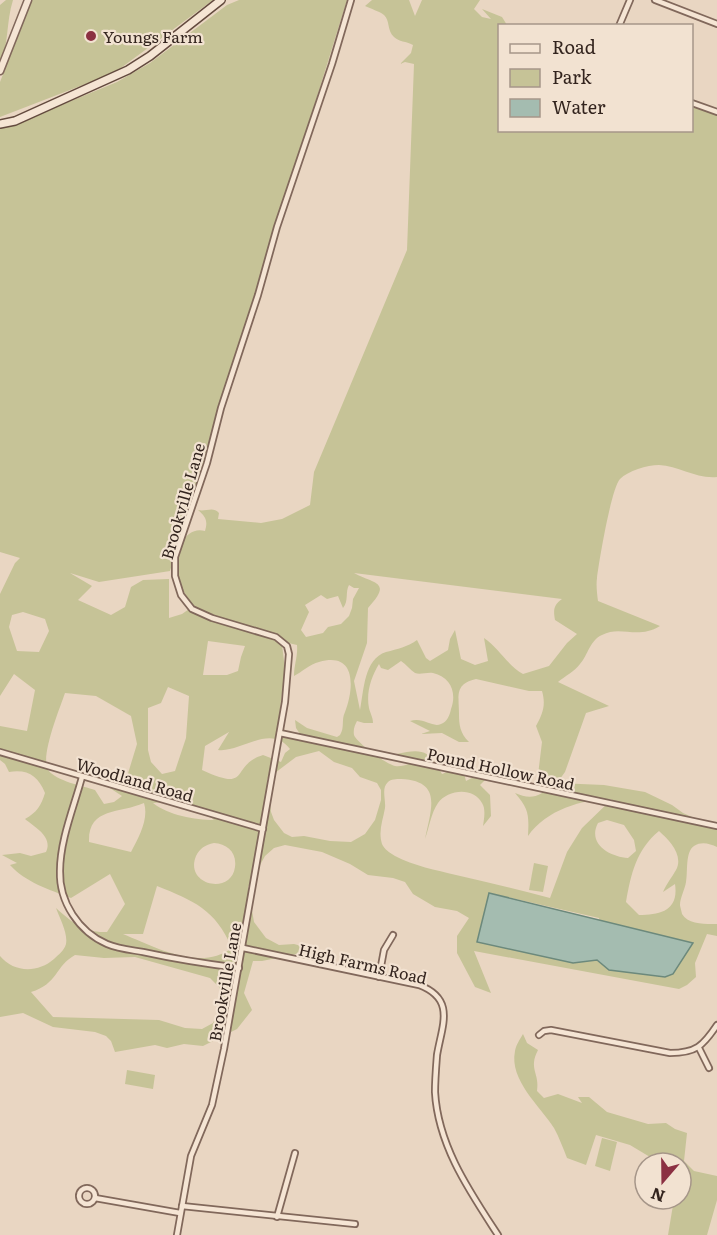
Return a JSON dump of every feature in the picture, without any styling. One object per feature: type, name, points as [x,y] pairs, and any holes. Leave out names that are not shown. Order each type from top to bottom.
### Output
[{"type":"main road","points":[[0,124],[15,121],[128,70],[150,56],[221,0]]},
{"type":"street","points":[[0,71],[28,0]]},
{"type":"street","name":"Brookville Lane","points":[[177,1235],[191,1156],[212,1105],[243,948],[280,733],[289,654],[287,646],[276,637],[212,618],[192,609],[181,595],[175,576],[175,557],[207,463],[220,408],[351,0]]},
{"type":"street","points":[[620,24],[630,0]]},
{"type":"street","points":[[655,0],[717,24]]},
{"type":"street","points":[[693,103],[717,112]]},
{"type":"street","name":"Pound Hollow Road","points":[[280,733],[717,826]]},
{"type":"street","name":"Woodland Road","points":[[0,752],[263,829]]},
{"type":"street","points":[[82,777],[60,868],[62,895],[77,921],[95,937],[116,946],[239,968]]},
{"type":"street","points":[[380,977],[384,950],[393,935]]},
{"type":"street","name":"High Farms Road","points":[[243,948],[428,988],[435,994],[442,1003],[444,1018],[435,1077],[437,1110],[441,1128],[464,1180],[498,1235]]},
{"type":"street","points":[[539,1035],[551,1030],[670,1053],[682,1053],[699,1048],[717,1025]]},
{"type":"street","points":[[699,1048],[710,1068]]},
{"type":"street","points":[[277,1216],[295,1153]]},
{"type":"street","points":[[95,1198],[180,1213]]},
{"type":"street","points":[[182,1206],[355,1224]]},
{"type":"green space","points":[[6,0],[13,0],[5,50],[0,66],[0,5]]},
{"type":"green space","name":"Youngs Farm","points":[[32,0],[213,0],[114,73],[0,117],[0,82]]},
{"type":"green space","points":[[239,0],[347,0],[170,571],[99,582],[70,573],[92,586],[78,600],[111,615],[125,607],[131,587],[143,580],[169,579],[169,618],[182,614],[192,607],[178,580],[176,561],[180,545],[185,538],[190,533],[205,531],[206,519],[198,510],[214,510],[219,513],[218,519],[261,523],[282,519],[310,505],[314,472],[407,250],[414,64],[405,62],[400,64],[411,53],[413,45],[396,39],[390,32],[384,15],[365,6],[372,0],[409,0],[415,16],[422,0],[480,0],[474,9],[482,17],[491,19],[482,9],[502,17],[506,24],[498,24],[498,132],[693,132],[693,104],[717,113],[717,477],[702,476],[659,465],[638,469],[620,479],[609,510],[603,542],[597,581],[598,601],[660,626],[644,632],[616,631],[598,637],[578,667],[558,682],[609,706],[586,713],[565,772],[557,783],[604,785],[645,792],[717,828],[717,847],[709,844],[694,846],[687,862],[686,882],[680,905],[682,914],[685,918],[698,923],[717,924],[717,936],[707,934],[695,963],[696,977],[687,985],[679,989],[474,951],[491,993],[475,987],[457,953],[457,936],[469,918],[457,911],[435,907],[413,894],[405,882],[368,875],[322,852],[285,845],[274,848],[265,856],[248,887],[254,922],[266,938],[279,945],[294,944],[316,950],[253,961],[244,993],[252,1010],[237,1029],[203,1046],[184,1044],[167,1048],[155,1045],[115,1052],[111,1041],[106,1036],[95,1032],[53,1027],[23,1013],[0,1017],[0,956],[12,966],[19,968],[41,967],[63,951],[66,944],[65,931],[56,908],[85,929],[107,932],[125,904],[110,874],[71,898],[38,885],[23,876],[10,865],[17,863],[2,855],[20,853],[31,856],[46,852],[48,847],[42,833],[25,819],[40,805],[45,793],[42,787],[32,775],[16,771],[9,772],[0,760],[0,726],[27,731],[35,690],[14,674],[0,696],[0,594],[15,563],[20,558],[0,552],[0,127],[13,125],[117,82],[150,63],[227,5]],"holes":[[[354,573],[562,599],[555,608],[555,620],[577,634],[549,666],[523,674],[484,638],[488,661],[475,665],[461,659],[455,630],[448,650],[430,661],[426,658],[417,640],[386,652],[373,661],[366,676],[360,710],[354,681],[367,643],[368,608],[380,588],[378,584]],[[349,585],[359,588],[353,599],[349,616],[341,624],[328,627],[323,633],[306,637],[301,630],[309,612],[305,605],[321,595],[327,599],[338,596],[343,608]],[[23,612],[45,619],[49,631],[39,652],[17,651],[9,627],[12,615]],[[276,640],[297,645],[294,676],[319,662],[331,660],[340,662],[346,667],[351,683],[340,735],[337,737],[307,728],[295,720],[300,734],[290,739],[277,733],[285,669],[282,645]],[[208,641],[245,646],[238,671],[227,675],[203,675]],[[401,661],[415,673],[433,673],[444,678],[453,692],[453,703],[447,720],[438,725],[419,720],[410,721],[430,731],[421,734],[442,733],[459,742],[469,742],[459,722],[459,692],[464,684],[476,679],[529,691],[542,691],[543,709],[536,726],[542,742],[538,775],[542,793],[528,797],[515,793],[527,813],[528,836],[544,819],[566,808],[589,801],[612,799],[582,828],[567,852],[550,898],[417,865],[395,856],[384,848],[381,830],[385,808],[385,787],[389,781],[394,779],[414,781],[429,791],[431,807],[425,839],[438,803],[447,795],[454,793],[466,792],[478,798],[484,808],[483,826],[491,816],[490,795],[480,785],[491,774],[495,766],[466,781],[462,766],[442,774],[433,760],[419,751],[396,754],[409,764],[397,766],[366,748],[356,739],[354,729],[357,721],[373,723],[368,702],[369,691],[379,664],[381,668],[388,670]],[[168,687],[189,696],[186,738],[175,771],[162,774],[151,762],[148,750],[148,708],[161,703]],[[65,693],[96,696],[131,716],[137,744],[126,780],[109,780],[90,775],[122,796],[114,802],[104,804],[95,790],[63,780],[48,770],[46,763],[49,743]],[[229,732],[218,750],[227,750],[264,739],[282,742],[290,749],[285,753],[281,762],[263,755],[246,765],[234,778],[228,779],[202,770],[205,746]],[[319,751],[334,762],[352,768],[360,777],[377,783],[381,790],[381,800],[375,820],[365,834],[351,842],[304,836],[292,837],[284,833],[274,820],[267,779],[296,757]],[[176,801],[203,810],[214,820],[190,818],[153,803]],[[144,803],[145,815],[140,834],[131,852],[89,842],[90,831],[99,817]],[[607,820],[624,825],[634,840],[636,851],[628,858],[608,852],[598,843],[595,830],[598,823]],[[659,831],[677,853],[676,870],[663,892],[675,884],[674,900],[666,910],[639,915],[626,902],[640,854]],[[214,843],[227,847],[233,853],[235,862],[232,876],[226,882],[218,884],[202,880],[196,874],[194,866],[199,851]],[[157,886],[193,902],[211,915],[232,948],[219,955],[192,958],[163,950],[123,934],[143,934]],[[489,893],[599,918],[609,970],[597,960],[573,963]],[[75,955],[104,958],[135,957],[210,978],[219,987],[223,1001],[213,1023],[202,1029],[185,1028],[159,1020],[53,1017],[31,992],[40,989],[52,980],[63,964]]]},
{"type":"green space","points":[[534,863],[548,866],[543,892],[529,890]]},
{"type":"green space","points":[[523,1034],[527,1043],[538,1050],[534,1062],[537,1091],[544,1098],[558,1094],[582,1103],[578,1097],[589,1097],[607,1112],[648,1124],[666,1123],[687,1133],[685,1151],[640,1151],[630,1145],[596,1135],[586,1165],[567,1158],[554,1128],[521,1082],[514,1062],[517,1044]]},
{"type":"green space","points":[[127,1070],[155,1075],[153,1089],[125,1084]]},
{"type":"green space","points":[[602,1138],[617,1142],[610,1171],[595,1166]]},
{"type":"green space","points":[[693,1170],[717,1176],[717,1200],[707,1235],[668,1235],[672,1211],[693,1211]]},
{"type":"water","points":[[489,893],[693,943],[673,974],[665,977],[609,970],[597,960],[573,963],[477,942]]},
{"type":"place","name":"Youngs Farm","points":[[91,36]]}]
